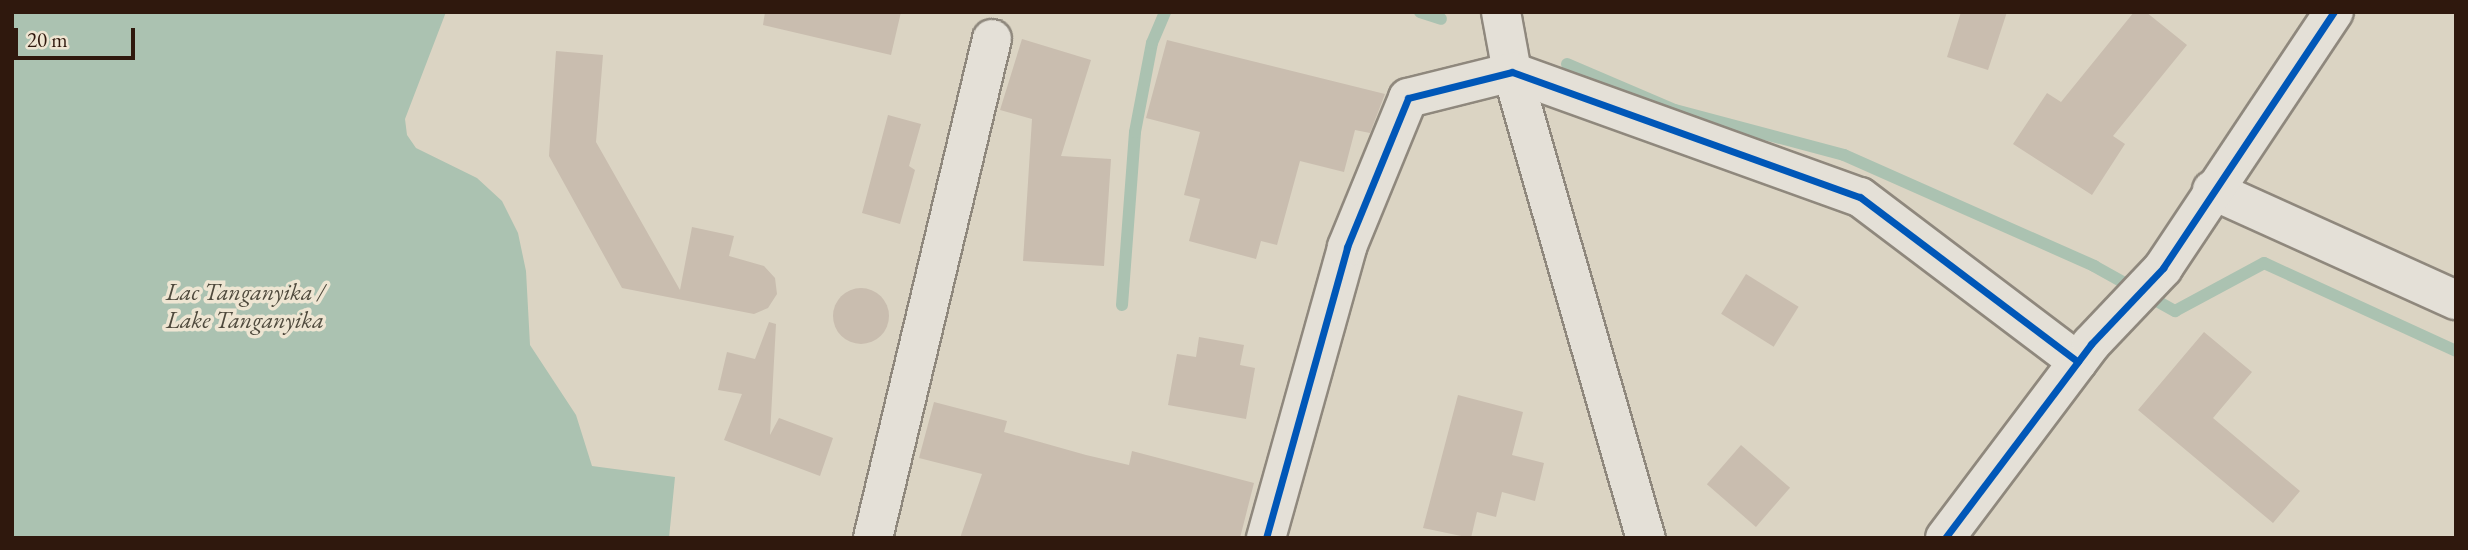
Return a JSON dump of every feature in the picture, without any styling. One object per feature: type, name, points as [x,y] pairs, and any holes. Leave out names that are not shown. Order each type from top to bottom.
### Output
[{"type":"street","points":[[1501,12],[1512,72],[1646,538]]},
{"type":"street","points":[[1945,538],[2085,353],[2163,268],[2212,190],[2334,12]]},
{"type":"street","points":[[873,538],[992,39]]},
{"type":"street","points":[[1266,538],[1347,247],[1408,98],[1512,72],[1860,197],[2085,353]]},
{"type":"street","points":[[2212,190],[2456,300]]},
{"type":"water","name":"Lac Tanganyika / Lake Tanganyika","points":[[12,12],[446,12],[405,119],[407,135],[416,148],[477,178],[502,201],[518,233],[526,271],[530,345],[576,415],[592,466],[675,477],[669,538],[12,538]]},
{"type":"building","points":[[765,12],[901,12],[891,55],[763,25]]},
{"type":"building","points":[[1961,12],[2007,12],[1988,70],[1947,57]]},
{"type":"building","points":[[2134,12],[2146,12],[2187,45],[2113,136],[2125,144],[2092,195],[2013,144],[2047,93],[2061,102]]},
{"type":"building","points":[[1022,39],[1091,60],[1061,156],[1111,159],[1104,266],[1023,261],[1032,119],[1000,110]]},
{"type":"building","points":[[1167,40],[1385,94],[1370,133],[1355,130],[1344,172],[1300,161],[1277,245],[1261,241],[1256,259],[1189,241],[1200,199],[1184,195],[1200,132],[1146,118]]},
{"type":"building","points":[[556,51],[603,55],[596,142],[680,290],[692,227],[734,236],[729,256],[764,266],[775,278],[777,294],[768,308],[754,314],[622,288],[549,156]]},
{"type":"building","points":[[888,115],[921,124],[909,166],[915,170],[900,224],[862,213]]},
{"type":"building","points":[[1746,274],[1799,307],[1774,347],[1721,314]]},
{"type":"building","points":[[861,288],[872,290],[881,296],[887,305],[887,327],[881,336],[872,342],[861,344],[850,342],[841,336],[835,327],[833,316],[835,305],[841,296],[850,290]]},
{"type":"building","points":[[769,322],[776,324],[770,435],[779,418],[833,438],[820,476],[724,440],[742,394],[718,390],[727,352],[755,359]]},
{"type":"building","points":[[2204,332],[2252,372],[2213,418],[2300,491],[2273,523],[2138,410]]},
{"type":"building","points":[[1199,337],[1244,345],[1240,365],[1255,368],[1246,419],[1168,405],[1177,354],[1196,357]]},
{"type":"building","points":[[1458,395],[1523,412],[1512,455],[1544,463],[1535,501],[1502,492],[1496,517],[1477,512],[1471,538],[1423,528]]},
{"type":"building","points":[[934,402],[1007,421],[1004,432],[1086,455],[1129,465],[1132,451],[1254,483],[1240,538],[960,538],[982,474],[919,458]]},
{"type":"building","points":[[1741,445],[1790,488],[1756,527],[1707,484]]},
{"type":"waterway","points":[[1122,305],[1135,132],[1152,43],[1165,12]]},
{"type":"waterway","points":[[1420,12],[1441,19]]},
{"type":"waterway","points":[[1567,64],[1675,110],[1844,155],[2094,266],[2175,311],[2264,263],[2456,351]]},
{"type":"cycle path","points":[[1945,538],[2091,344],[2163,268],[2334,12]]},
{"type":"cycle path","points":[[1266,538],[1347,247],[1408,98],[1512,72],[1860,197],[2078,362]]}]
